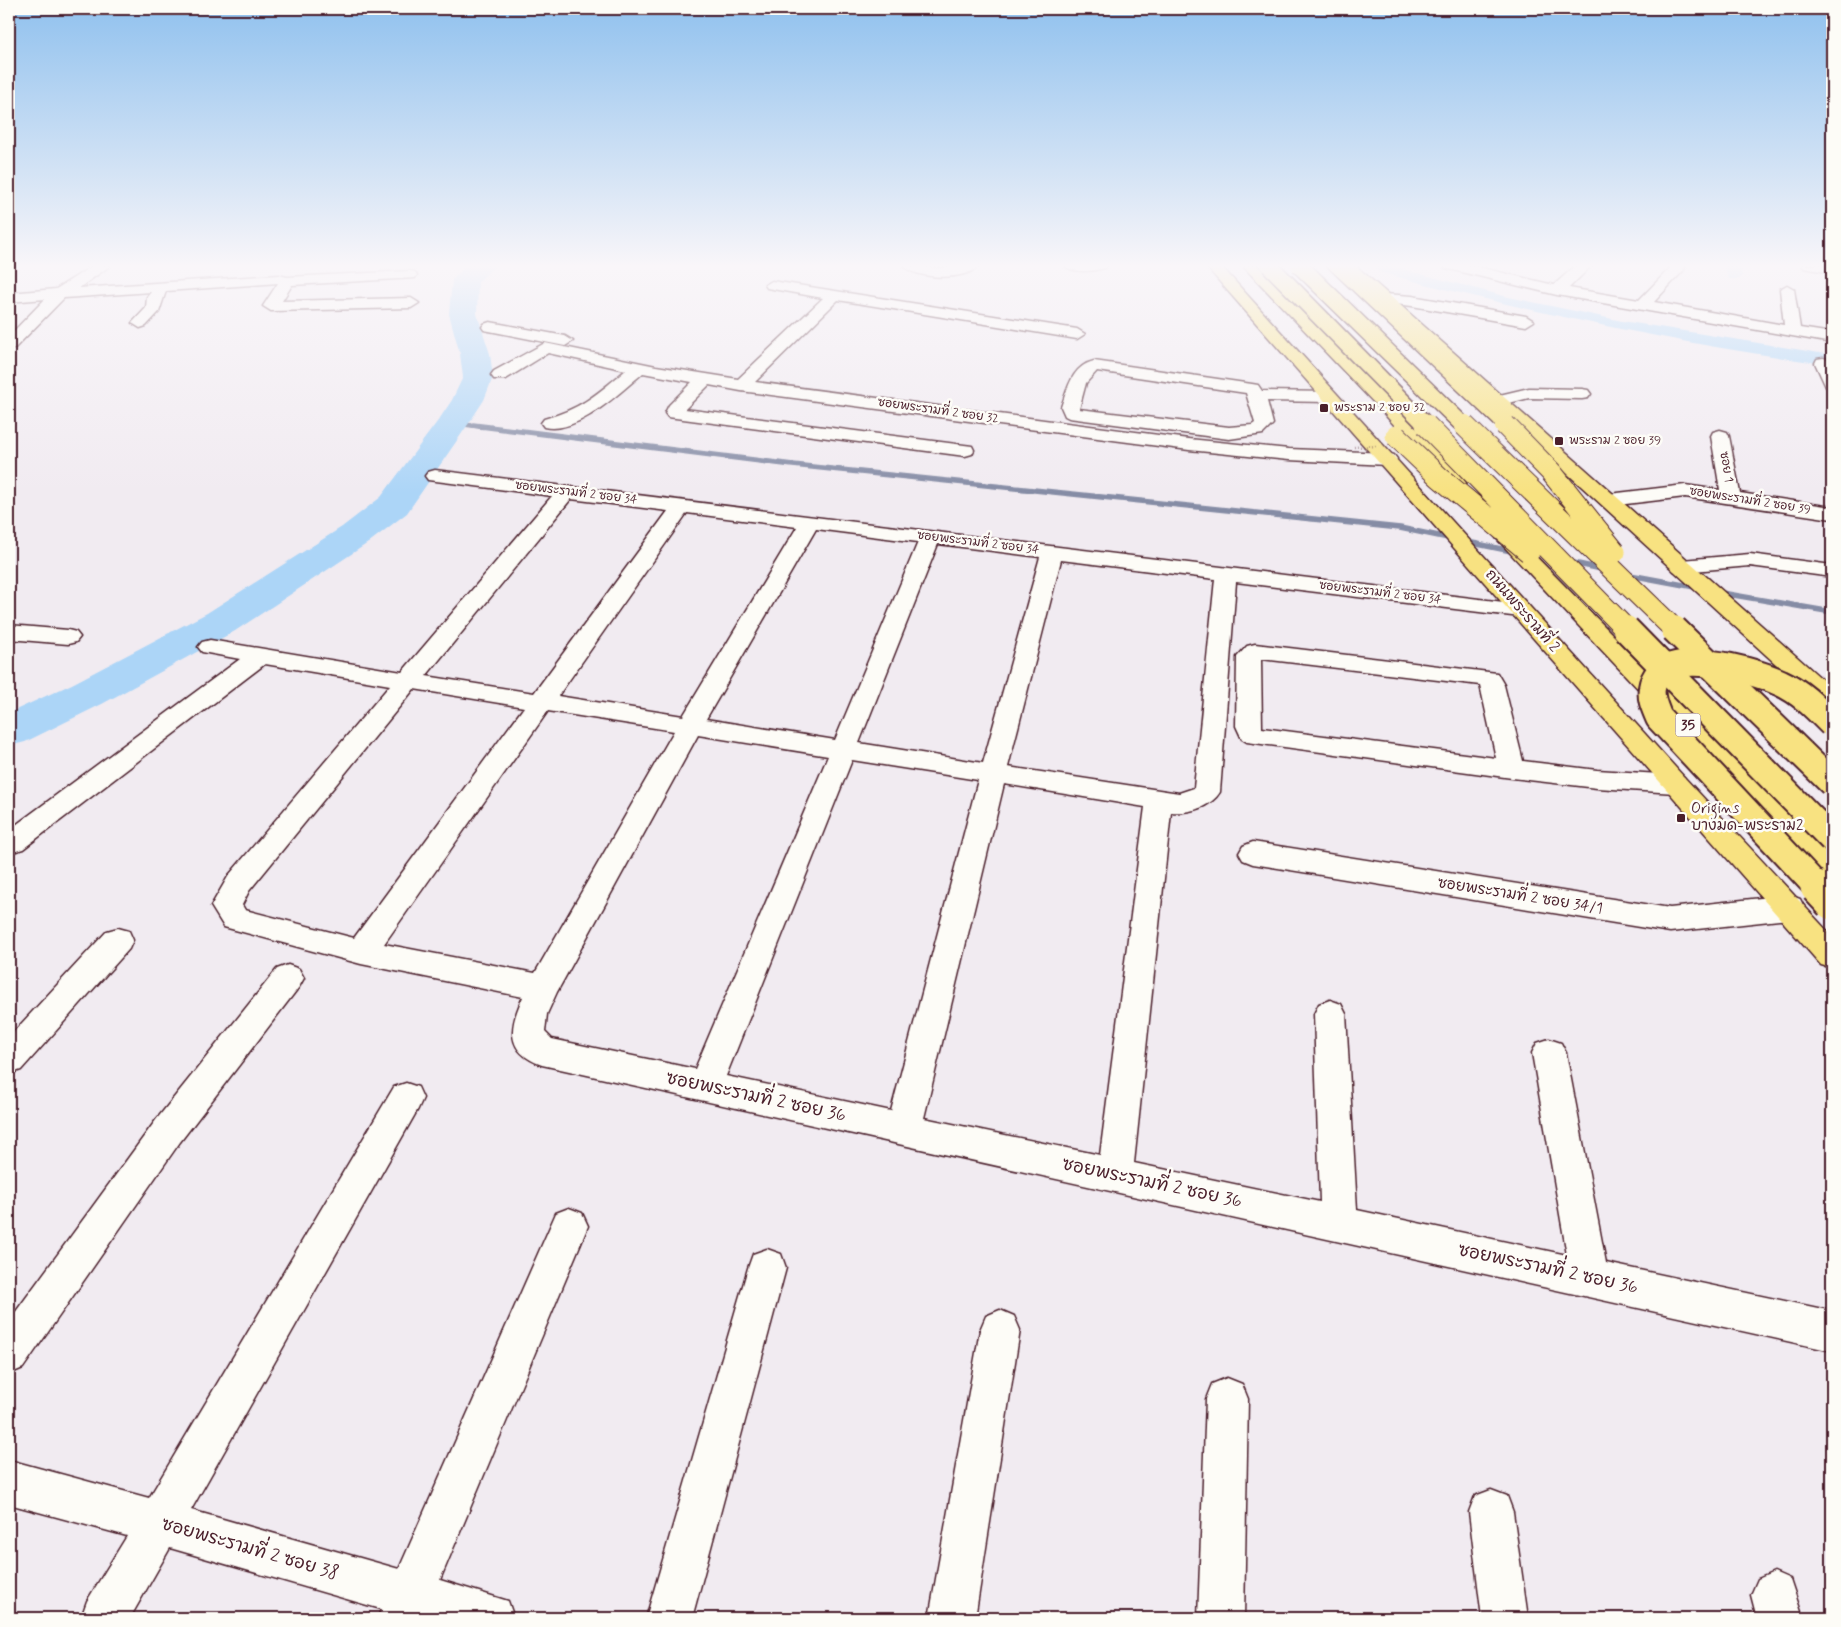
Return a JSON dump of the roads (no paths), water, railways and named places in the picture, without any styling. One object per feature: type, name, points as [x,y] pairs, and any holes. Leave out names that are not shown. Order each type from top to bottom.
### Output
[{"type":"main road","name":"ถนนพระรามที่ 2","points":[[1279,341],[1449,528],[1675,784],[1789,906],[1832,956]]},
{"type":"main road","points":[[1308,341],[1423,463],[1645,648]]},
{"type":"main road","name":"35","points":[[1323,341],[1386,405],[1499,530],[1832,876]]},
{"type":"main road","points":[[1344,341],[1832,839]]},
{"type":"main road","points":[[1377,341],[1832,783]]},
{"type":"main road","points":[[1385,341],[1832,771]]},
{"type":"main road","points":[[1414,341],[1536,456],[1689,644]]},
{"type":"main road","points":[[1431,341],[1832,701]]},
{"type":"main road","points":[[1832,724],[1803,695],[1784,684],[1760,674],[1722,664],[1704,663],[1672,667],[1659,673],[1653,682],[1650,695],[1659,718],[1832,903]]},
{"type":"street","name":"ซอยพระรามที่ 2 ซอย 32","points":[[523,341],[545,348],[571,348]]},
{"type":"street","name":"ซอยพระรามที่ 2 ซอย 32","points":[[538,341],[644,362],[741,386],[1250,450],[1335,459],[1387,459]]},
{"type":"street","points":[[741,386],[788,341]]},
{"type":"street","points":[[500,375],[545,348]]},
{"type":"street","points":[[550,423],[573,417],[590,408],[644,362]]},
{"type":"street","points":[[1823,363],[1832,383]]},
{"type":"street","points":[[1094,366],[1106,366],[1248,389],[1254,391],[1257,396],[1264,424],[1257,430],[1229,433],[1075,414],[1071,412],[1070,407],[1082,374],[1088,368],[1094,366]]},
{"type":"street","points":[[706,378],[675,409],[674,413],[965,450]]},
{"type":"street","points":[[1497,401],[1529,393],[1582,394]]},
{"type":"street","points":[[1257,396],[1329,397]]},
{"type":"street","name":"ซอย 1","points":[[1720,436],[1731,497]]},
{"type":"street","name":"ซอยพระรามที่ 2 ซอย 34","points":[[435,476],[1520,610]]},
{"type":"street","name":"ซอยพระรามที่ 2 ซอย 39","points":[[1609,500],[1685,491],[1832,514]]},
{"type":"street","points":[[566,492],[410,681],[239,883],[226,906],[235,919],[361,952],[543,988],[691,724],[810,522]]},
{"type":"street","points":[[361,952],[682,506]]},
{"type":"street","points":[[705,1086],[931,537]]},
{"type":"street","points":[[904,1129],[993,773],[1052,552]]},
{"type":"street","points":[[1686,570],[1759,560],[1832,571]]},
{"type":"street","points":[[210,646],[410,681],[543,700],[1179,803],[1197,799],[1207,792],[1226,574]]},
{"type":"street","points":[[9,632],[68,637]]},
{"type":"street","points":[[1512,769],[1492,685],[1488,678],[1255,650],[1250,654],[1249,726],[1250,733],[1256,736],[1512,769],[1597,779],[1675,784]]},
{"type":"street","points":[[12,842],[261,655]]},
{"type":"street","points":[[1115,1175],[1159,801]]},
{"type":"street","name":"ซอยพระรามที่ 2 ซอย 34/1","points":[[1253,854],[1670,920],[1789,906]]},
{"type":"street","points":[[9,1060],[118,940]]},
{"type":"street","points":[[9,1354],[168,1131],[288,978]]},
{"type":"street","name":"ซอยพระรามที่ 2 ซอย 36","points":[[543,988],[531,1014],[528,1036],[542,1051],[1832,1331]]},
{"type":"street","points":[[1330,1014],[1339,1224]]},
{"type":"street","points":[[1549,1053],[1590,1278]]},
{"type":"street","points":[[104,1618],[406,1098]]},
{"type":"street","points":[[406,1607],[569,1226]]},
{"type":"street","points":[[669,1618],[767,1268]]},
{"type":"street","points":[[952,1618],[1000,1330]]},
{"type":"street","points":[[1221,1618],[1227,1399]]},
{"type":"street","name":"ซอยพระรามที่ 2 ซอย 38","points":[[9,1482],[160,1523],[406,1607],[491,1618]]},
{"type":"street","points":[[1491,1512],[1505,1618]]},
{"type":"waterway","points":[[9,731],[87,694],[221,622],[355,535],[394,505],[468,400],[478,377],[471,341]]},
{"type":"waterway","points":[[1714,341],[1832,360]]},
{"type":"waterway","points":[[453,423],[483,427]]},
{"type":"waterway","points":[[473,425],[793,465],[1400,528],[1516,552]]},
{"type":"waterway","points":[[1569,562],[1606,570]]},
{"type":"waterway","points":[[1625,574],[1700,588]]},
{"type":"waterway","points":[[1716,592],[1832,612]]},
{"type":"place","name":"พระราม 2 ซอย 32","points":[[1324,408]]},
{"type":"place","name":"พระราม 2 ซอย 39","points":[[1559,441]]},
{"type":"place","name":"Origins บางมด-พระราม2","points":[[1681,818]]}]
